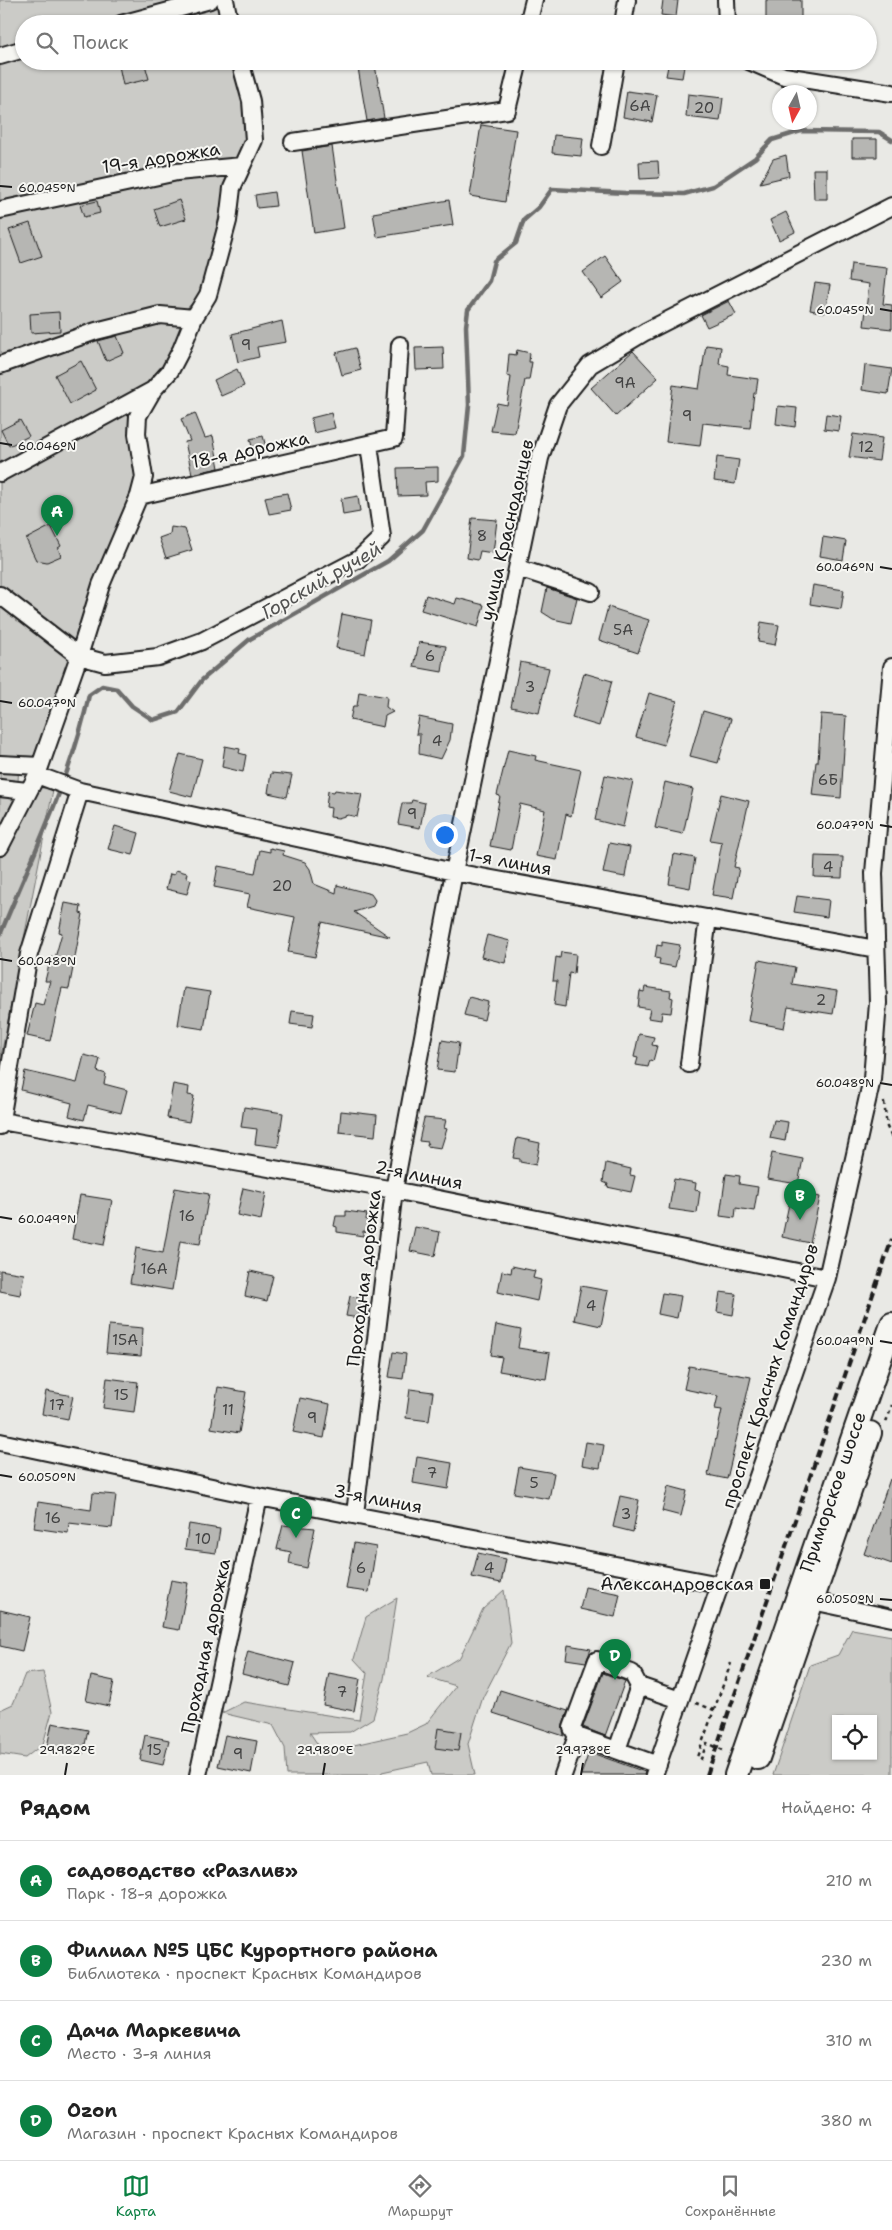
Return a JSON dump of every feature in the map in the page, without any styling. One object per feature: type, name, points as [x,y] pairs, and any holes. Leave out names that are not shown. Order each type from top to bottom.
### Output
[{"type":"highway","name":"Приморское шоссе","points":[[752,1775],[804,1599],[892,1324]]},
{"type":"highway","name":"Приморское шоссе","points":[[731,1766],[804,1599],[892,1368]]},
{"type":"street","points":[[154,15],[210,0]]},
{"type":"street","points":[[226,0],[228,15]]},
{"type":"street","points":[[530,15],[534,0]]},
{"type":"street","points":[[624,15],[627,0]]},
{"type":"street","points":[[726,0],[727,15]]},
{"type":"street","points":[[0,56],[15,52]]},
{"type":"street","points":[[0,847],[27,791],[43,773],[102,585],[139,496],[144,477],[137,434],[138,416],[153,390],[170,371],[194,318],[208,295],[228,221],[232,188],[254,140],[251,101],[242,70]]},
{"type":"street","points":[[293,142],[507,110],[517,70]]},
{"type":"street","points":[[601,146],[614,70]]},
{"type":"street","points":[[770,70],[784,76],[892,93]]},
{"type":"street","name":"19-я дорожка","points":[[0,210],[177,172],[242,166]]},
{"type":"street","name":"улица Краснодонцев","points":[[454,872],[540,458],[558,405],[590,365],[645,332],[892,206]]},
{"type":"street","points":[[0,365],[96,331],[160,315],[194,318]]},
{"type":"street","name":"18-я дорожка","points":[[139,496],[394,438],[400,345]]},
{"type":"street","points":[[0,473],[153,390]]},
{"type":"street","points":[[0,595],[79,656],[105,663],[158,657],[202,641],[358,559],[382,538],[369,444]]},
{"type":"street","points":[[518,568],[590,592]]},
{"type":"street","name":"проспект Красных Командиров","points":[[656,1770],[686,1701],[720,1585],[827,1278],[872,1078],[878,1003],[874,873],[892,667]]},
{"type":"street","points":[[0,764],[43,773]]},
{"type":"street","name":"1-я линия","points":[[43,773],[74,789],[454,872],[876,949]]},
{"type":"street","points":[[0,788],[27,791]]},
{"type":"street","points":[[0,1124],[29,954],[74,789]]},
{"type":"street","name":"Проходная дорожка","points":[[354,1514],[394,1190],[454,872]]},
{"type":"street","points":[[689,1064],[708,918]]},
{"type":"street","name":"2-я линия","points":[[0,1124],[394,1190],[827,1278]]},
{"type":"street","name":"3-я линия","points":[[0,1442],[259,1496],[720,1585]]},
{"type":"street","name":"Проходная дорожка","points":[[198,1775],[259,1496]]},
{"type":"street","points":[[804,1599],[892,1618]]},
{"type":"street","points":[[656,1770],[617,1750],[576,1736],[572,1728],[597,1660],[632,1673],[639,1686],[686,1701]]},
{"type":"street","points":[[617,1750],[639,1686]]},
{"type":"street","points":[[563,1775],[576,1736]]},
{"type":"path","points":[[882,1095],[887,1127],[892,1138]]},
{"type":"path","points":[[721,1757],[724,1749],[707,1743],[701,1758],[697,1757],[731,1663]]},
{"type":"path","points":[[686,1701],[714,1710]]},
{"type":"path","points":[[729,1748],[731,1766]]},
{"type":"shaded area","points":[[0,0],[218,0],[221,15],[15,15],[15,70],[237,70],[245,100],[246,137],[225,188],[202,294],[185,310],[184,354],[132,421],[137,481],[37,756],[19,758],[18,783],[53,790],[0,1061]]},
{"type":"shaded area","points":[[504,1590],[511,1643],[483,1697],[468,1744],[475,1775],[431,1775],[428,1762],[382,1772],[381,1775],[287,1775],[285,1748],[273,1725],[222,1713],[244,1702],[359,1720],[367,1673],[354,1659],[366,1617],[397,1598],[384,1679],[373,1718],[350,1732],[310,1733],[323,1752],[407,1733],[426,1724],[456,1686],[427,1677],[460,1657],[483,1609]]},
{"type":"shaded area","points":[[852,1629],[892,1636],[892,1775],[773,1775],[810,1665],[838,1655]]},
{"type":"shaded area","points":[[43,1672],[52,1712],[43,1744],[25,1758],[0,1754],[0,1710],[13,1704],[25,1674]]},
{"type":"building","points":[[663,0],[678,0],[676,15],[661,15]]},
{"type":"building","points":[[766,0],[801,0],[801,15],[766,15]]},
{"type":"building","points":[[120,70],[146,70],[149,79],[123,85]]},
{"type":"building","points":[[358,70],[376,70],[384,118],[367,121]]},
{"type":"building","points":[[667,70],[683,70],[682,78],[666,76]]},
{"type":"building","points":[[627,91],[657,95],[652,122],[623,117]]},
{"type":"building","points":[[688,94],[723,98],[720,121],[686,117]]},
{"type":"building","points":[[481,125],[516,130],[505,202],[470,196]]},
{"type":"building","points":[[554,135],[583,138],[581,156],[552,153]]},
{"type":"building","points":[[852,139],[877,139],[877,157],[852,157]]},
{"type":"building","points":[[332,146],[344,228],[314,233],[302,151]]},
{"type":"building","points":[[786,155],[789,176],[760,183],[773,159]]},
{"type":"building","points":[[658,161],[659,178],[640,179],[639,162]]},
{"type":"building","points":[[813,169],[827,169],[827,199],[814,199]]},
{"type":"building","points":[[274,192],[276,206],[257,208],[255,195]]},
{"type":"building","points":[[179,200],[186,219],[160,227],[154,209]]},
{"type":"building","points":[[449,200],[453,225],[377,237],[373,213]]},
{"type":"building","points":[[97,201],[100,213],[84,217],[80,205]]},
{"type":"building","points":[[786,212],[795,232],[779,240],[770,220]]},
{"type":"building","points":[[30,223],[42,256],[21,263],[9,230]]},
{"type":"building","points":[[605,256],[623,282],[601,298],[583,272]]},
{"type":"building","points":[[851,264],[887,268],[883,304],[892,305],[892,329],[864,326],[869,284],[849,281]]},
{"type":"building","points":[[815,283],[830,285],[825,313],[810,310]]},
{"type":"building","points":[[729,301],[736,314],[707,327],[701,315]]},
{"type":"building","points":[[59,312],[60,331],[31,333],[30,314]]},
{"type":"building","points":[[282,321],[286,342],[257,347],[259,357],[238,362],[232,334]]},
{"type":"building","points":[[117,336],[124,353],[106,361],[98,341]]},
{"type":"building","points":[[706,345],[721,347],[719,364],[729,366],[728,375],[758,379],[756,393],[754,393],[750,428],[703,423],[700,446],[666,442],[673,385],[699,389]]},
{"type":"building","points":[[443,347],[444,369],[416,370],[415,348]]},
{"type":"building","points":[[355,348],[361,370],[342,375],[336,353]]},
{"type":"building","points":[[517,350],[530,353],[529,362],[532,362],[529,380],[525,380],[515,433],[491,431],[497,403],[507,405],[511,377],[507,376],[509,354],[516,355]]},
{"type":"building","points":[[633,351],[658,378],[616,416],[591,388]]},
{"type":"building","points":[[81,361],[96,390],[70,404],[55,375]]},
{"type":"building","points":[[865,365],[892,369],[888,394],[862,390]]},
{"type":"building","points":[[237,369],[244,386],[221,396],[214,380]]},
{"type":"building","points":[[778,406],[797,408],[795,427],[776,424]]},
{"type":"building","points":[[195,413],[205,438],[213,436],[219,468],[192,474],[185,442],[190,441],[181,419]]},
{"type":"building","points":[[331,413],[335,428],[314,433],[311,418]]},
{"type":"building","points":[[826,414],[841,416],[839,431],[824,429]]},
{"type":"building","points":[[20,420],[29,436],[9,446],[1,430]]},
{"type":"building","points":[[853,434],[882,438],[879,461],[849,457]]},
{"type":"building","points":[[263,436],[267,451],[254,454],[250,439]]},
{"type":"building","points":[[717,457],[739,460],[735,484],[714,481]]},
{"type":"building","points":[[438,467],[438,481],[425,482],[426,495],[398,496],[397,468]]},
{"type":"building","points":[[287,493],[291,510],[269,514],[265,497]]},
{"type":"building","points":[[358,496],[360,512],[343,515],[341,499]]},
{"type":"building","points":[[472,518],[497,520],[493,553],[480,551],[478,560],[467,558]]},
{"type":"building","points":[[51,526],[61,546],[58,548],[61,556],[47,562],[36,560],[26,539]]},
{"type":"building","points":[[171,527],[185,529],[192,550],[166,558],[159,538],[170,534]]},
{"type":"building","points":[[823,537],[846,541],[843,560],[820,556]]},
{"type":"building","points":[[813,585],[844,590],[841,609],[810,604]]},
{"type":"building","points":[[547,588],[577,598],[571,623],[553,619],[542,612]]},
{"type":"building","points":[[426,595],[455,604],[457,598],[484,605],[478,627],[421,610]]},
{"type":"building","points":[[608,607],[649,620],[638,653],[599,640]]},
{"type":"building","points":[[342,614],[371,620],[365,654],[336,648]]},
{"type":"building","points":[[761,622],[779,625],[775,645],[758,642]]},
{"type":"building","points":[[419,642],[446,646],[442,672],[414,667]]},
{"type":"building","points":[[520,662],[549,668],[539,713],[511,707]]},
{"type":"building","points":[[584,673],[612,681],[599,726],[572,718]]},
{"type":"building","points":[[359,692],[387,697],[386,707],[393,712],[385,716],[383,727],[350,720],[353,706],[357,706]]},
{"type":"building","points":[[649,693],[677,701],[664,745],[636,737]]},
{"type":"building","points":[[703,711],[731,719],[718,763],[690,756]]},
{"type":"building","points":[[821,714],[846,716],[841,798],[812,795],[816,762],[818,762]]},
{"type":"building","points":[[419,717],[452,724],[450,740],[441,759],[419,754],[420,734],[416,734]]},
{"type":"building","points":[[225,746],[240,749],[239,753],[246,755],[243,772],[222,767]]},
{"type":"building","points":[[508,750],[536,756],[535,760],[581,770],[571,816],[566,814],[557,860],[536,856],[545,810],[520,804],[511,850],[490,846],[500,796],[497,795]]},
{"type":"building","points":[[180,754],[202,759],[192,797],[169,791]]},
{"type":"building","points":[[271,773],[292,775],[287,797],[268,793]]},
{"type":"building","points":[[605,775],[633,781],[623,827],[595,820]]},
{"type":"building","points":[[665,782],[693,789],[683,834],[655,828]]},
{"type":"building","points":[[335,790],[362,794],[357,817],[348,815],[338,818],[330,817],[331,808],[326,807],[328,791],[334,792]]},
{"type":"building","points":[[721,794],[749,801],[734,867],[739,868],[733,898],[712,895],[722,842],[710,840]]},
{"type":"building","points":[[412,800],[425,803],[420,828],[398,824],[402,803],[411,803]]},
{"type":"building","points":[[115,826],[139,833],[133,855],[108,849]]},
{"type":"building","points":[[609,843],[630,847],[625,877],[603,873]]},
{"type":"building","points":[[270,848],[284,851],[283,855],[305,862],[310,869],[314,884],[336,893],[337,885],[371,894],[375,900],[373,906],[354,912],[390,937],[322,922],[315,957],[288,952],[295,917],[247,907],[250,894],[214,887],[218,866],[255,873],[260,850],[270,852]]},
{"type":"building","points":[[674,854],[695,858],[690,888],[669,884]]},
{"type":"building","points":[[815,856],[843,857],[842,878],[814,877]]},
{"type":"building","points":[[176,870],[187,873],[186,877],[191,880],[187,894],[166,889],[170,874],[174,875]]},
{"type":"building","points":[[797,896],[829,900],[827,917],[794,912]]},
{"type":"building","points":[[65,903],[81,906],[80,913],[83,914],[69,989],[62,988],[50,1041],[27,1036],[35,1003],[43,1005],[50,981],[45,981],[51,957],[55,958],[62,933],[59,932]]},
{"type":"building","points":[[487,935],[510,941],[505,963],[481,957]]},
{"type":"building","points":[[662,942],[680,945],[675,967],[659,964],[660,959],[655,958],[657,945],[662,946]]},
{"type":"building","points":[[561,952],[576,954],[574,974],[569,973],[565,1007],[554,1005],[557,981],[553,981],[556,957],[560,958]]},
{"type":"building","points":[[759,960],[795,967],[792,984],[837,991],[833,1014],[788,1007],[784,1028],[748,1021]]},
{"type":"building","points":[[645,987],[671,991],[670,997],[673,998],[671,1013],[662,1012],[661,1020],[648,1018],[650,1009],[638,1007],[640,991],[644,992]]},
{"type":"building","points":[[184,988],[210,992],[204,1029],[178,1025]]},
{"type":"building","points":[[469,997],[488,1002],[484,1020],[464,1015]]},
{"type":"building","points":[[292,1011],[314,1014],[312,1027],[290,1024]]},
{"type":"building","points":[[639,1034],[654,1037],[652,1045],[657,1046],[653,1061],[650,1060],[648,1067],[636,1065],[638,1058],[634,1057]]},
{"type":"building","points":[[442,1040],[459,1043],[455,1072],[437,1070]]},
{"type":"building","points":[[84,1055],[100,1059],[97,1071],[106,1074],[104,1084],[127,1090],[121,1113],[88,1105],[84,1120],[69,1116],[72,1103],[21,1090],[25,1071],[77,1083]]},
{"type":"building","points":[[173,1084],[189,1087],[188,1095],[194,1096],[189,1122],[167,1118]]},
{"type":"building","points":[[244,1107],[283,1113],[278,1147],[255,1144],[257,1129],[241,1127]]},
{"type":"building","points":[[341,1111],[377,1115],[375,1136],[339,1132]]},
{"type":"building","points":[[424,1118],[446,1120],[444,1128],[447,1129],[441,1148],[427,1146],[428,1142],[419,1141]]},
{"type":"building","points":[[774,1120],[788,1122],[785,1141],[770,1138]]},
{"type":"building","points":[[517,1138],[540,1143],[536,1165],[520,1162],[520,1159],[513,1158]]},
{"type":"building","points":[[772,1153],[803,1159],[798,1184],[767,1179]]},
{"type":"building","points":[[606,1163],[631,1169],[630,1175],[635,1176],[631,1192],[607,1187],[608,1184],[603,1182]]},
{"type":"building","points":[[726,1174],[740,1176],[739,1184],[758,1187],[754,1211],[736,1208],[735,1218],[720,1216]]},
{"type":"building","points":[[674,1179],[696,1183],[695,1190],[700,1191],[697,1213],[669,1209]]},
{"type":"building","points":[[175,1188],[209,1194],[200,1244],[180,1241],[172,1290],[130,1283],[136,1248],[163,1253]]},
{"type":"building","points":[[243,1188],[266,1193],[261,1220],[237,1215]]},
{"type":"building","points":[[792,1190],[820,1197],[810,1243],[782,1237]]},
{"type":"building","points":[[80,1195],[112,1200],[104,1245],[72,1239]]},
{"type":"building","points":[[346,1211],[367,1214],[366,1220],[372,1221],[370,1232],[363,1231],[363,1236],[337,1232],[337,1227],[334,1226],[336,1216],[346,1216]]},
{"type":"building","points":[[415,1227],[440,1232],[435,1256],[410,1251]]},
{"type":"building","points":[[512,1266],[535,1271],[533,1278],[541,1280],[537,1301],[498,1292],[502,1271],[511,1273]]},
{"type":"building","points":[[0,1270],[24,1274],[20,1295],[0,1291]]},
{"type":"building","points":[[250,1271],[273,1276],[267,1301],[245,1296]]},
{"type":"building","points":[[581,1286],[608,1291],[601,1326],[574,1320]]},
{"type":"building","points":[[720,1292],[736,1294],[733,1315],[717,1312]]},
{"type":"building","points":[[662,1293],[681,1296],[677,1318],[658,1314]]},
{"type":"building","points":[[350,1296],[362,1299],[359,1318],[346,1316]]},
{"type":"building","points":[[109,1325],[143,1328],[141,1356],[106,1353]]},
{"type":"building","points":[[496,1325],[521,1330],[518,1348],[550,1353],[546,1379],[499,1371],[502,1357],[491,1355]]},
{"type":"building","points":[[393,1352],[406,1354],[403,1379],[389,1377]]},
{"type":"building","points":[[689,1366],[751,1377],[727,1479],[708,1475],[722,1410],[715,1409],[718,1396],[684,1389]]},
{"type":"building","points":[[107,1378],[138,1382],[134,1412],[103,1408]]},
{"type":"building","points":[[218,1387],[246,1392],[239,1433],[211,1428]]},
{"type":"building","points":[[410,1389],[433,1392],[429,1421],[406,1418]]},
{"type":"building","points":[[46,1391],[73,1396],[68,1419],[42,1414]]},
{"type":"building","points":[[300,1398],[330,1404],[324,1438],[293,1432]]},
{"type":"building","points":[[586,1442],[604,1445],[600,1468],[582,1465]]},
{"type":"building","points":[[417,1457],[452,1463],[448,1489],[413,1483]]},
{"type":"building","points":[[519,1467],[554,1473],[549,1499],[514,1493]]},
{"type":"building","points":[[890,1479],[892,1480],[892,1564],[864,1554]]},
{"type":"building","points":[[668,1486],[687,1491],[681,1516],[662,1511]]},
{"type":"building","points":[[93,1493],[116,1495],[112,1528],[69,1523],[68,1533],[34,1528],[38,1502],[91,1510]]},
{"type":"building","points":[[620,1496],[639,1500],[633,1532],[613,1527]]},
{"type":"building","points":[[189,1524],[220,1529],[216,1553],[185,1549]]},
{"type":"building","points":[[283,1525],[315,1528],[307,1568],[289,1564],[291,1552],[277,1549]]},
{"type":"building","points":[[354,1543],[376,1547],[369,1592],[346,1589]]},
{"type":"building","points":[[478,1553],[506,1559],[501,1583],[472,1577]]},
{"type":"building","points":[[171,1580],[188,1583],[179,1630],[162,1627]]},
{"type":"building","points":[[585,1587],[620,1594],[615,1617],[580,1609]]},
{"type":"building","points":[[0,1610],[30,1617],[22,1651],[0,1646]]},
{"type":"building","points":[[568,1645],[591,1649],[586,1662],[566,1659]]},
{"type":"building","points":[[248,1651],[295,1663],[289,1686],[242,1674]]},
{"type":"building","points":[[329,1673],[360,1679],[354,1711],[323,1705]]},
{"type":"building","points":[[603,1673],[625,1681],[605,1736],[583,1727]]},
{"type":"building","points":[[91,1676],[114,1681],[109,1706],[86,1701]]},
{"type":"building","points":[[500,1690],[568,1711],[563,1725],[564,1736],[493,1713]]},
{"type":"building","points":[[52,1723],[88,1730],[83,1754],[47,1747]]},
{"type":"building","points":[[438,1728],[461,1732],[458,1751],[435,1748]]},
{"type":"building","points":[[145,1735],[169,1740],[163,1765],[140,1760]]},
{"type":"building","points":[[225,1735],[257,1741],[251,1773],[218,1766]]},
{"type":"building","points":[[589,1752],[645,1772],[644,1775],[581,1775]]},
{"type":"waterway","name":"Горский ручей","points":[[0,935],[61,787],[72,757],[89,695],[102,686],[117,689],[132,706],[153,720],[178,712],[202,680],[250,639],[388,561],[423,530],[464,456],[469,405],[466,326],[468,310],[489,281],[494,261],[516,243],[524,220],[539,207],[552,189],[684,194],[713,186],[755,158],[772,140],[801,131],[879,132],[892,140]]},
{"type":"railway","points":[[707,1775],[892,1239]]},
{"type":"place","name":"садоводство «Разлив»","points":[[57,536]]},
{"type":"place","name":"Филиал №5 ЦБС Курортного района","points":[[800,1220]]},
{"type":"place","name":"Дача Маркевича","points":[[296,1538]]},
{"type":"place","name":"Александровская","points":[[765,1584]]},
{"type":"place","name":"Ozon","points":[[615,1680]]}]
